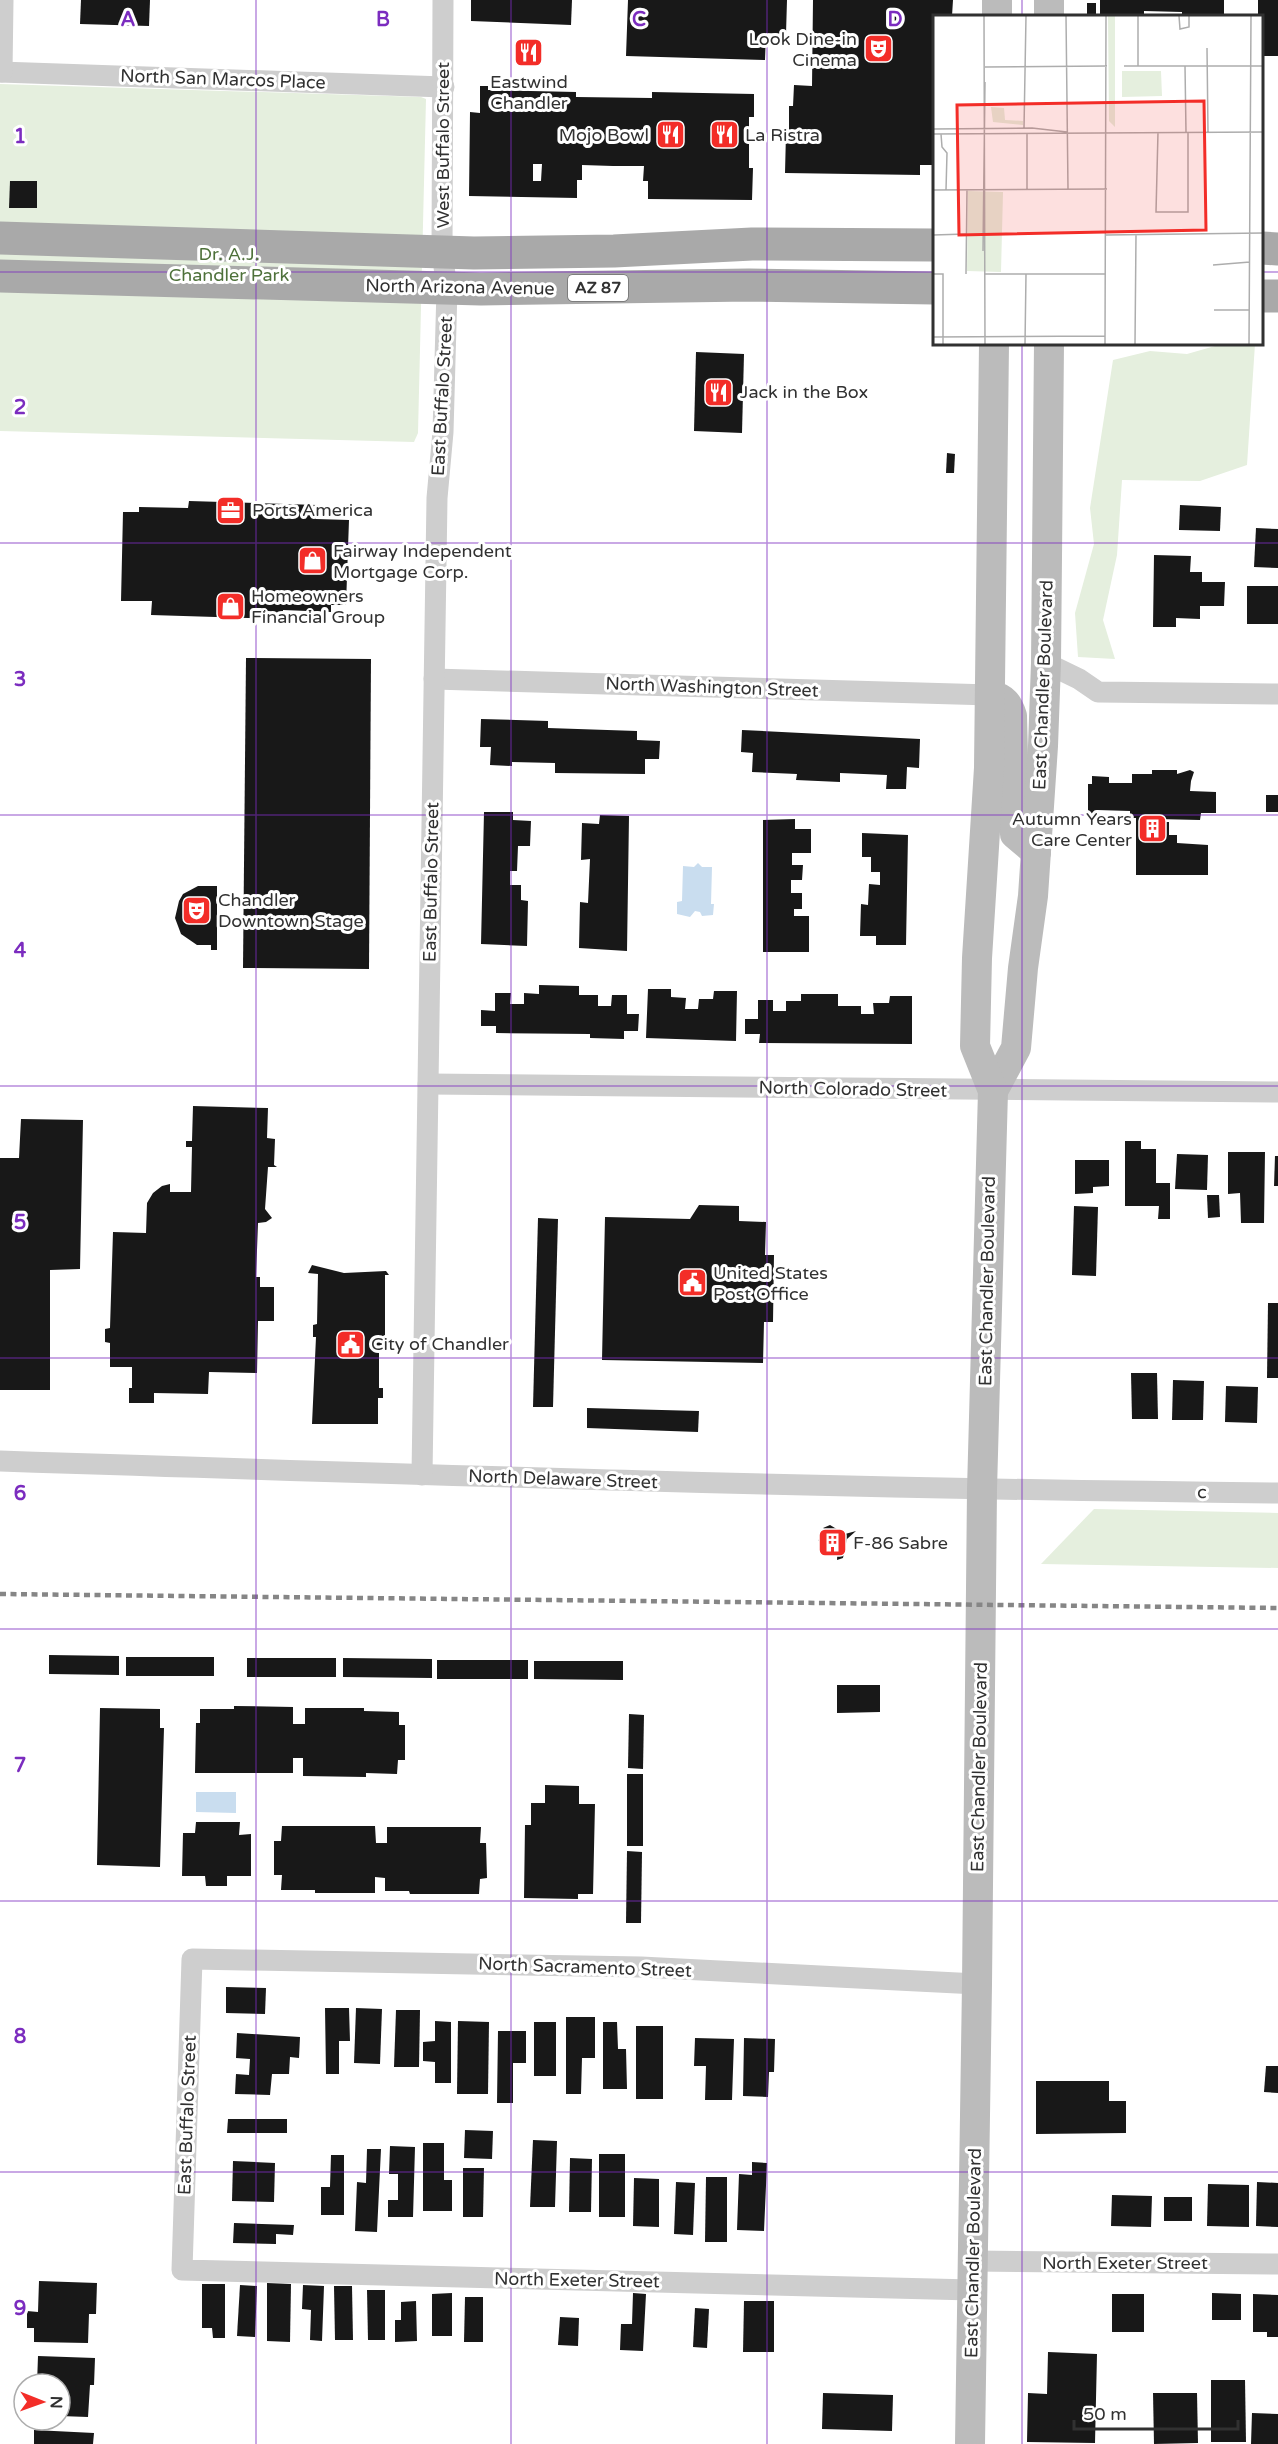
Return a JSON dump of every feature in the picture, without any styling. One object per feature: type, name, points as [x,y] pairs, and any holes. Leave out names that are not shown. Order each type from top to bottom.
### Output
[{"type":"main road","name":"North Arizona Avenue","points":[[11,238],[442,252],[614,252],[799,243],[933,245]]},
{"type":"main road","name":"North Arizona Avenue","points":[[10,276],[447,289],[749,285],[933,288]]},
{"type":"main road","name":"East Chandler Boulevard","points":[[969,2444],[982,1490],[993,1091],[975,1046],[977,958],[989,768],[994,345]]},
{"type":"main road","name":"East Chandler Boulevard","points":[[993,1091],[1016,1048],[1036,852],[1046,663],[1049,345]]},
{"type":"main road","points":[[991,694],[1004,700],[1012,716],[1015,834],[1036,852]]},
{"type":"street","points":[[1,72],[3,0]]},
{"type":"street","name":"West Buffalo Street","points":[[443,0],[442,252],[447,289]]},
{"type":"street","name":"North San Marcos Place","points":[[1,72],[444,87]]},
{"type":"street","name":"East Buffalo Street","points":[[422,1475],[437,498],[443,432],[447,289]]},
{"type":"street","points":[[1046,663],[1079,679],[1098,692],[1278,694]]},
{"type":"street","name":"North Washington Street","points":[[434,679],[991,694]]},
{"type":"street","name":"North Colorado Street","points":[[428,1084],[1278,1092]]},
{"type":"street","name":"North Delaware Street","points":[[0,1461],[422,1475],[1126,1492]]},
{"type":"street","name":"c","points":[[1126,1492],[1278,1493]]},
{"type":"street","name":"East Buffalo Street","points":[[182,2270],[192,1959]]},
{"type":"street","name":"North Sacramento Street","points":[[192,1959],[641,1967],[977,1984]]},
{"type":"street","name":"North Exeter Street","points":[[182,2270],[972,2275],[1278,2264]]},
{"type":"green space","name":"Dr. A.J. Chandler Park","points":[[0,84],[421,97],[426,99],[418,433],[414,442],[0,431]]},
{"type":"green space","points":[[1218,345],[1255,345],[1247,465],[1200,481],[1122,480],[1117,555],[1103,620],[1115,659],[1078,657],[1075,613],[1094,544],[1090,508],[1113,360],[1150,351],[1187,354]]},
{"type":"green space","points":[[1094,1509],[1278,1513],[1278,1568],[1041,1564]]},
{"type":"water","points":[[698,863],[702,867],[712,867],[713,915],[702,916],[700,912],[695,911],[690,917],[677,914],[677,902],[682,901],[683,866],[694,867]]},
{"type":"water","points":[[196,1792],[236,1792],[236,1813],[196,1812]]},
{"type":"building","points":[[81,0],[150,0],[149,26],[80,24]]},
{"type":"building","points":[[471,0],[572,0],[571,25],[471,21]]},
{"type":"building","points":[[628,0],[787,0],[786,34],[766,33],[765,60],[626,56]]},
{"type":"building","points":[[813,0],[953,0],[952,15],[933,15],[933,165],[920,165],[920,175],[785,173],[786,133],[789,133],[789,106],[793,106],[794,85],[812,86]]},
{"type":"building","points":[[1100,0],[1224,0],[1224,15],[1182,15],[1182,12],[1144,11],[1144,15],[1100,15]]},
{"type":"building","points":[[1258,0],[1278,0],[1278,56],[1263,56],[1263,15],[1258,15]]},
{"type":"building","points":[[1087,3],[1096,3],[1096,15],[1087,15]]},
{"type":"building","points":[[480,86],[488,86],[488,90],[576,92],[576,97],[652,98],[652,92],[754,94],[754,117],[749,117],[749,168],[753,168],[752,200],[648,199],[648,181],[643,181],[644,166],[582,165],[582,180],[577,180],[577,198],[469,196],[470,112],[480,113]],"holes":[[[533,164],[542,164],[541,181],[533,181]]]},
{"type":"building","points":[[10,181],[37,181],[37,208],[9,208]]},
{"type":"building","name":"Jack in the Box","points":[[696,352],[744,354],[742,433],[694,431]]},
{"type":"building","points":[[947,453],[955,454],[954,473],[946,473]]},
{"type":"building","points":[[189,501],[317,505],[316,519],[349,520],[346,605],[331,605],[331,612],[283,610],[283,619],[151,615],[152,601],[121,601],[123,512],[139,512],[139,507],[188,508]]},
{"type":"building","points":[[1180,505],[1221,507],[1220,531],[1179,530]]},
{"type":"building","points":[[1256,528],[1278,529],[1278,568],[1254,567]]},
{"type":"building","points":[[1154,555],[1191,556],[1190,572],[1202,572],[1202,582],[1225,582],[1224,606],[1200,606],[1200,619],[1176,618],[1176,627],[1153,627]]},
{"type":"building","points":[[1247,586],[1278,586],[1278,624],[1247,624]]},
{"type":"building","points":[[246,658],[371,659],[369,969],[243,968]]},
{"type":"building","points":[[481,719],[548,721],[548,728],[637,731],[637,740],[660,741],[659,759],[645,759],[645,774],[555,773],[555,763],[512,762],[512,766],[490,765],[491,747],[480,747]]},
{"type":"building","points":[[742,730],[920,739],[919,768],[907,767],[906,789],[886,789],[887,775],[840,773],[840,782],[796,780],[797,774],[752,772],[753,753],[741,752]]},
{"type":"building","name":"Autumn Years Care Center","points":[[1152,770],[1177,770],[1177,774],[1190,770],[1194,772],[1190,791],[1216,792],[1216,813],[1201,813],[1200,820],[1157,819],[1157,822],[1169,822],[1169,835],[1177,835],[1177,843],[1208,845],[1208,875],[1136,875],[1136,818],[1130,818],[1130,811],[1097,810],[1097,819],[1088,819],[1088,784],[1092,784],[1092,776],[1109,777],[1109,783],[1132,783],[1132,774],[1152,774]]},
{"type":"building","points":[[1266,795],[1278,795],[1278,812],[1266,812]]},
{"type":"building","points":[[484,812],[513,812],[513,820],[531,821],[530,846],[518,846],[517,871],[510,871],[510,885],[521,885],[521,900],[528,901],[527,946],[481,944]]},
{"type":"building","points":[[600,815],[629,816],[627,951],[579,948],[580,902],[588,903],[590,859],[581,860],[582,823],[599,824]]},
{"type":"building","points":[[795,819],[795,829],[811,829],[811,853],[792,853],[792,865],[803,865],[802,880],[791,880],[791,893],[802,893],[802,909],[794,909],[794,916],[809,916],[809,952],[763,952],[763,820]]},
{"type":"building","points":[[862,833],[908,835],[906,945],[876,945],[876,936],[860,936],[861,904],[868,905],[869,884],[880,885],[880,872],[871,872],[871,857],[862,857]]},
{"type":"building","name":"Chandler Downtown Stage","points":[[198,886],[217,886],[217,950],[211,950],[211,945],[197,945],[181,934],[175,918],[183,894]]},
{"type":"building","points":[[539,985],[579,986],[579,995],[598,995],[598,1006],[611,1006],[612,995],[627,995],[627,1014],[639,1014],[638,1031],[624,1031],[624,1039],[590,1038],[590,1034],[496,1033],[496,1026],[481,1026],[481,1010],[495,1011],[495,993],[511,993],[510,1004],[524,1004],[524,993],[539,994]]},
{"type":"building","points":[[648,989],[671,989],[671,997],[686,998],[685,1009],[698,1009],[699,999],[713,999],[714,991],[737,991],[736,1041],[646,1038]]},
{"type":"building","points":[[801,994],[838,994],[838,1006],[861,1006],[861,1014],[874,1014],[873,1003],[889,1003],[890,996],[912,996],[912,1044],[759,1043],[760,1034],[745,1034],[745,1019],[758,1019],[758,1000],[773,1000],[773,1011],[786,1011],[786,1001],[801,1001]]},
{"type":"building","points":[[193,1106],[268,1108],[267,1138],[275,1139],[274,1165],[277,1167],[268,1167],[265,1209],[272,1218],[258,1223],[256,1277],[260,1277],[260,1287],[274,1287],[274,1321],[258,1321],[257,1373],[209,1372],[208,1394],[154,1393],[154,1403],[129,1403],[132,1367],[110,1367],[110,1343],[105,1342],[105,1329],[110,1328],[113,1232],[146,1233],[147,1203],[153,1193],[162,1186],[170,1184],[170,1192],[191,1192],[192,1147],[186,1147],[186,1141],[192,1141]]},
{"type":"building","points":[[21,1119],[83,1120],[80,1269],[50,1270],[50,1390],[0,1390],[0,1158],[19,1158]]},
{"type":"building","points":[[1125,1141],[1141,1141],[1141,1149],[1156,1149],[1156,1183],[1170,1183],[1170,1219],[1158,1219],[1159,1206],[1125,1206]]},
{"type":"building","points":[[1228,1152],[1265,1152],[1264,1223],[1241,1223],[1240,1193],[1228,1194]]},
{"type":"building","points":[[1177,1154],[1208,1155],[1207,1190],[1175,1189]]},
{"type":"building","points":[[1275,1156],[1278,1156],[1278,1186],[1274,1186]]},
{"type":"building","points":[[1075,1160],[1109,1160],[1109,1186],[1093,1187],[1093,1193],[1075,1194]]},
{"type":"building","points":[[1207,1195],[1219,1195],[1220,1217],[1208,1218]]},
{"type":"building","points":[[699,1205],[739,1206],[739,1221],[766,1222],[765,1255],[774,1255],[773,1322],[764,1322],[763,1363],[602,1360],[605,1217],[690,1219]]},
{"type":"building","points":[[1074,1206],[1098,1207],[1096,1276],[1072,1275]]},
{"type":"building","points":[[538,1218],[558,1219],[553,1407],[533,1407]]},
{"type":"building","name":"City of Chandler","points":[[312,1265],[344,1273],[386,1271],[389,1275],[385,1275],[385,1351],[379,1350],[379,1388],[383,1388],[383,1398],[378,1398],[378,1424],[312,1424],[316,1337],[313,1337],[313,1325],[317,1324],[318,1274],[308,1273]]},
{"type":"building","points":[[1268,1303],[1278,1303],[1278,1378],[1267,1378]]},
{"type":"building","points":[[1131,1373],[1157,1373],[1158,1419],[1132,1419]]},
{"type":"building","points":[[1173,1380],[1204,1381],[1203,1420],[1172,1420]]},
{"type":"building","points":[[1226,1386],[1258,1387],[1257,1423],[1225,1422]]},
{"type":"building","points":[[587,1408],[699,1411],[698,1432],[587,1428]]},
{"type":"building","name":"F-86 Sabre","points":[[830,1525],[845,1534],[856,1531],[847,1539],[843,1558],[837,1560],[838,1543],[827,1548],[827,1553],[824,1555],[824,1546],[818,1540],[821,1539],[826,1543],[836,1537],[823,1528]]},
{"type":"building","points":[[49,1655],[119,1656],[119,1675],[49,1674]]},
{"type":"building","points":[[126,1657],[214,1657],[214,1676],[126,1676]]},
{"type":"building","points":[[247,1658],[336,1658],[336,1677],[247,1677]]},
{"type":"building","points":[[343,1658],[432,1659],[432,1678],[343,1677]]},
{"type":"building","points":[[437,1660],[528,1660],[528,1679],[437,1679]]},
{"type":"building","points":[[534,1661],[623,1661],[623,1680],[534,1679]]},
{"type":"building","points":[[837,1685],[880,1685],[880,1712],[837,1713]]},
{"type":"building","points":[[234,1706],[293,1707],[293,1724],[305,1724],[305,1708],[364,1708],[364,1711],[399,1712],[399,1725],[405,1725],[405,1760],[398,1760],[397,1774],[366,1773],[366,1777],[303,1776],[303,1758],[293,1758],[293,1773],[195,1773],[196,1723],[200,1723],[200,1709],[234,1709]]},
{"type":"building","points":[[100,1708],[160,1709],[160,1728],[164,1728],[160,1867],[97,1865]]},
{"type":"building","points":[[629,1714],[644,1715],[643,1769],[628,1768]]},
{"type":"building","points":[[627,1774],[643,1774],[643,1846],[627,1846]]},
{"type":"building","points":[[545,1785],[579,1786],[579,1804],[595,1804],[593,1894],[578,1894],[578,1899],[524,1898],[525,1825],[531,1825],[531,1803],[545,1803]]},
{"type":"building","points":[[196,1822],[240,1822],[239,1835],[251,1834],[251,1876],[227,1876],[227,1886],[206,1886],[205,1876],[182,1876],[183,1833],[195,1833]]},
{"type":"building","points":[[282,1826],[375,1826],[376,1843],[387,1843],[387,1827],[481,1827],[480,1843],[486,1843],[487,1878],[480,1879],[479,1894],[410,1894],[409,1891],[385,1891],[385,1878],[375,1877],[375,1893],[315,1893],[315,1890],[281,1890],[282,1875],[274,1875],[274,1841],[281,1841]]},
{"type":"building","points":[[627,1851],[642,1852],[641,1923],[626,1923]]},
{"type":"building","points":[[226,1987],[266,1988],[265,2014],[226,2013]]},
{"type":"building","points":[[325,2008],[349,2008],[350,2041],[339,2041],[339,2074],[326,2074]]},
{"type":"building","points":[[356,2008],[382,2009],[380,2064],[354,2063]]},
{"type":"building","points":[[396,2010],[420,2010],[419,2067],[394,2067]]},
{"type":"building","points":[[566,2017],[595,2017],[595,2058],[582,2058],[581,2094],[566,2094]]},
{"type":"building","points":[[435,2021],[451,2022],[451,2083],[435,2083],[435,2062],[423,2061],[423,2042],[435,2041]]},
{"type":"building","points":[[458,2021],[489,2022],[488,2094],[457,2094]]},
{"type":"building","points":[[534,2022],[556,2022],[556,2076],[534,2076]]},
{"type":"building","points":[[603,2022],[617,2022],[618,2049],[626,2049],[627,2089],[603,2089]]},
{"type":"building","points":[[636,2026],[663,2026],[663,2099],[636,2099]]},
{"type":"building","points":[[498,2031],[526,2031],[526,2063],[513,2063],[513,2103],[497,2103]]},
{"type":"building","points":[[237,2033],[300,2037],[299,2058],[290,2057],[289,2074],[272,2074],[270,2095],[235,2094],[236,2074],[249,2075],[250,2059],[236,2058]]},
{"type":"building","points":[[695,2038],[734,2039],[732,2100],[705,2100],[706,2066],[694,2066]]},
{"type":"building","points":[[744,2038],[775,2039],[774,2072],[769,2072],[768,2097],[743,2096]]},
{"type":"building","points":[[1266,2066],[1278,2066],[1278,2093],[1264,2092]]},
{"type":"building","points":[[1036,2081],[1109,2081],[1109,2101],[1126,2101],[1126,2133],[1036,2134]]},
{"type":"building","points":[[228,2119],[287,2119],[287,2133],[227,2133]]},
{"type":"building","points":[[465,2130],[493,2131],[492,2159],[464,2158]]},
{"type":"building","points":[[533,2140],[557,2141],[555,2207],[530,2207]]},
{"type":"building","points":[[423,2143],[444,2143],[444,2180],[452,2180],[452,2211],[423,2211]]},
{"type":"building","points":[[390,2146],[415,2147],[413,2217],[388,2217],[388,2200],[398,2200],[398,2174],[389,2174]]},
{"type":"building","points":[[367,2149],[381,2149],[377,2232],[355,2231],[357,2182],[366,2183]]},
{"type":"building","points":[[599,2154],[625,2154],[625,2217],[599,2217]]},
{"type":"building","points":[[331,2155],[344,2155],[344,2215],[321,2215],[321,2187],[330,2187]]},
{"type":"building","points":[[570,2158],[592,2159],[591,2212],[569,2212]]},
{"type":"building","points":[[233,2161],[275,2163],[274,2202],[232,2201]]},
{"type":"building","points":[[752,2162],[767,2163],[764,2231],[737,2230],[739,2174],[752,2175]]},
{"type":"building","points":[[463,2168],[484,2168],[483,2217],[463,2217]]},
{"type":"building","points":[[706,2177],[727,2177],[727,2242],[705,2242]]},
{"type":"building","points":[[634,2178],[659,2179],[659,2227],[633,2226]]},
{"type":"building","points":[[676,2182],[695,2183],[693,2235],[674,2234]]},
{"type":"building","points":[[1257,2182],[1278,2183],[1278,2227],[1256,2226]]},
{"type":"building","points":[[1208,2184],[1249,2185],[1249,2227],[1207,2226]]},
{"type":"building","points":[[1112,2195],[1152,2196],[1151,2227],[1111,2226]]},
{"type":"building","points":[[1164,2197],[1192,2197],[1192,2221],[1164,2221]]},
{"type":"building","points":[[234,2223],[294,2225],[293,2235],[276,2234],[276,2244],[233,2243]]},
{"type":"building","points":[[39,2281],[97,2283],[96,2314],[89,2314],[88,2343],[34,2342],[34,2328],[27,2328],[27,2311],[38,2312]]},
{"type":"building","points":[[267,2283],[291,2284],[290,2342],[267,2341]]},
{"type":"building","points":[[202,2284],[225,2284],[225,2338],[213,2338],[212,2328],[202,2328]]},
{"type":"building","points":[[240,2285],[257,2286],[255,2337],[237,2336]]},
{"type":"building","points":[[303,2285],[324,2286],[322,2341],[310,2340],[311,2310],[302,2309]]},
{"type":"building","points":[[334,2286],[352,2286],[353,2340],[335,2340]]},
{"type":"building","points":[[367,2290],[385,2290],[385,2340],[368,2340]]},
{"type":"building","points":[[452,2293],[452,2336],[432,2336],[432,2294]]},
{"type":"building","points":[[633,2293],[646,2294],[643,2351],[620,2350],[621,2324],[632,2324]]},
{"type":"building","points":[[1212,2293],[1241,2294],[1241,2320],[1212,2320]]},
{"type":"building","points":[[1112,2294],[1144,2294],[1144,2332],[1112,2332]]},
{"type":"building","points":[[1253,2294],[1278,2295],[1278,2337],[1267,2337],[1267,2332],[1253,2332]]},
{"type":"building","points":[[465,2297],[483,2297],[483,2342],[464,2342]]},
{"type":"building","points":[[416,2301],[417,2341],[395,2342],[395,2320],[401,2320],[401,2302]]},
{"type":"building","points":[[744,2301],[774,2301],[774,2352],[743,2352]]},
{"type":"building","points":[[695,2308],[709,2309],[707,2348],[693,2347]]},
{"type":"building","points":[[560,2317],[579,2318],[578,2346],[558,2345]]},
{"type":"building","points":[[1048,2352],[1097,2354],[1095,2443],[1027,2442],[1028,2393],[1047,2394]]},
{"type":"building","points":[[38,2356],[95,2358],[94,2385],[90,2385],[88,2417],[72,2416],[72,2372],[37,2372]]},
{"type":"building","points":[[1211,2380],[1245,2380],[1246,2442],[1211,2442]]},
{"type":"building","points":[[823,2393],[893,2395],[892,2431],[822,2429]]},
{"type":"building","points":[[1153,2393],[1197,2393],[1198,2443],[1154,2444]]},
{"type":"building","points":[[1252,2413],[1278,2414],[1278,2444],[1251,2444]]},
{"type":"building","points":[[34,2432],[94,2433],[93,2444],[34,2444]]},
{"type":"railway","points":[[0,1594],[1278,1608]]},
{"type":"place","name":"Look Dine-in Cinema","points":[[878,49]]},
{"type":"place","name":"Eastwind Chandler","points":[[529,53]]},
{"type":"place","name":"Mojo Bowl","points":[[670,135]]},
{"type":"place","name":"La Ristra","points":[[724,135]]},
{"type":"place","name":"Jack in the Box","points":[[719,392]]},
{"type":"place","name":"Ports America","points":[[231,510]]},
{"type":"place","name":"Fairway Independent Mortgage Corp.","points":[[312,561]]},
{"type":"place","name":"Homeowners Financial Group","points":[[230,606]]},
{"type":"place","name":"Autumn Years Care Center","points":[[1153,829]]},
{"type":"place","name":"Chandler Downtown Stage","points":[[197,910]]},
{"type":"place","name":"United States Post Office","points":[[692,1283]]},
{"type":"place","name":"City of Chandler","points":[[350,1344]]},
{"type":"place","name":"F-86 Sabre","points":[[832,1543]]}]
